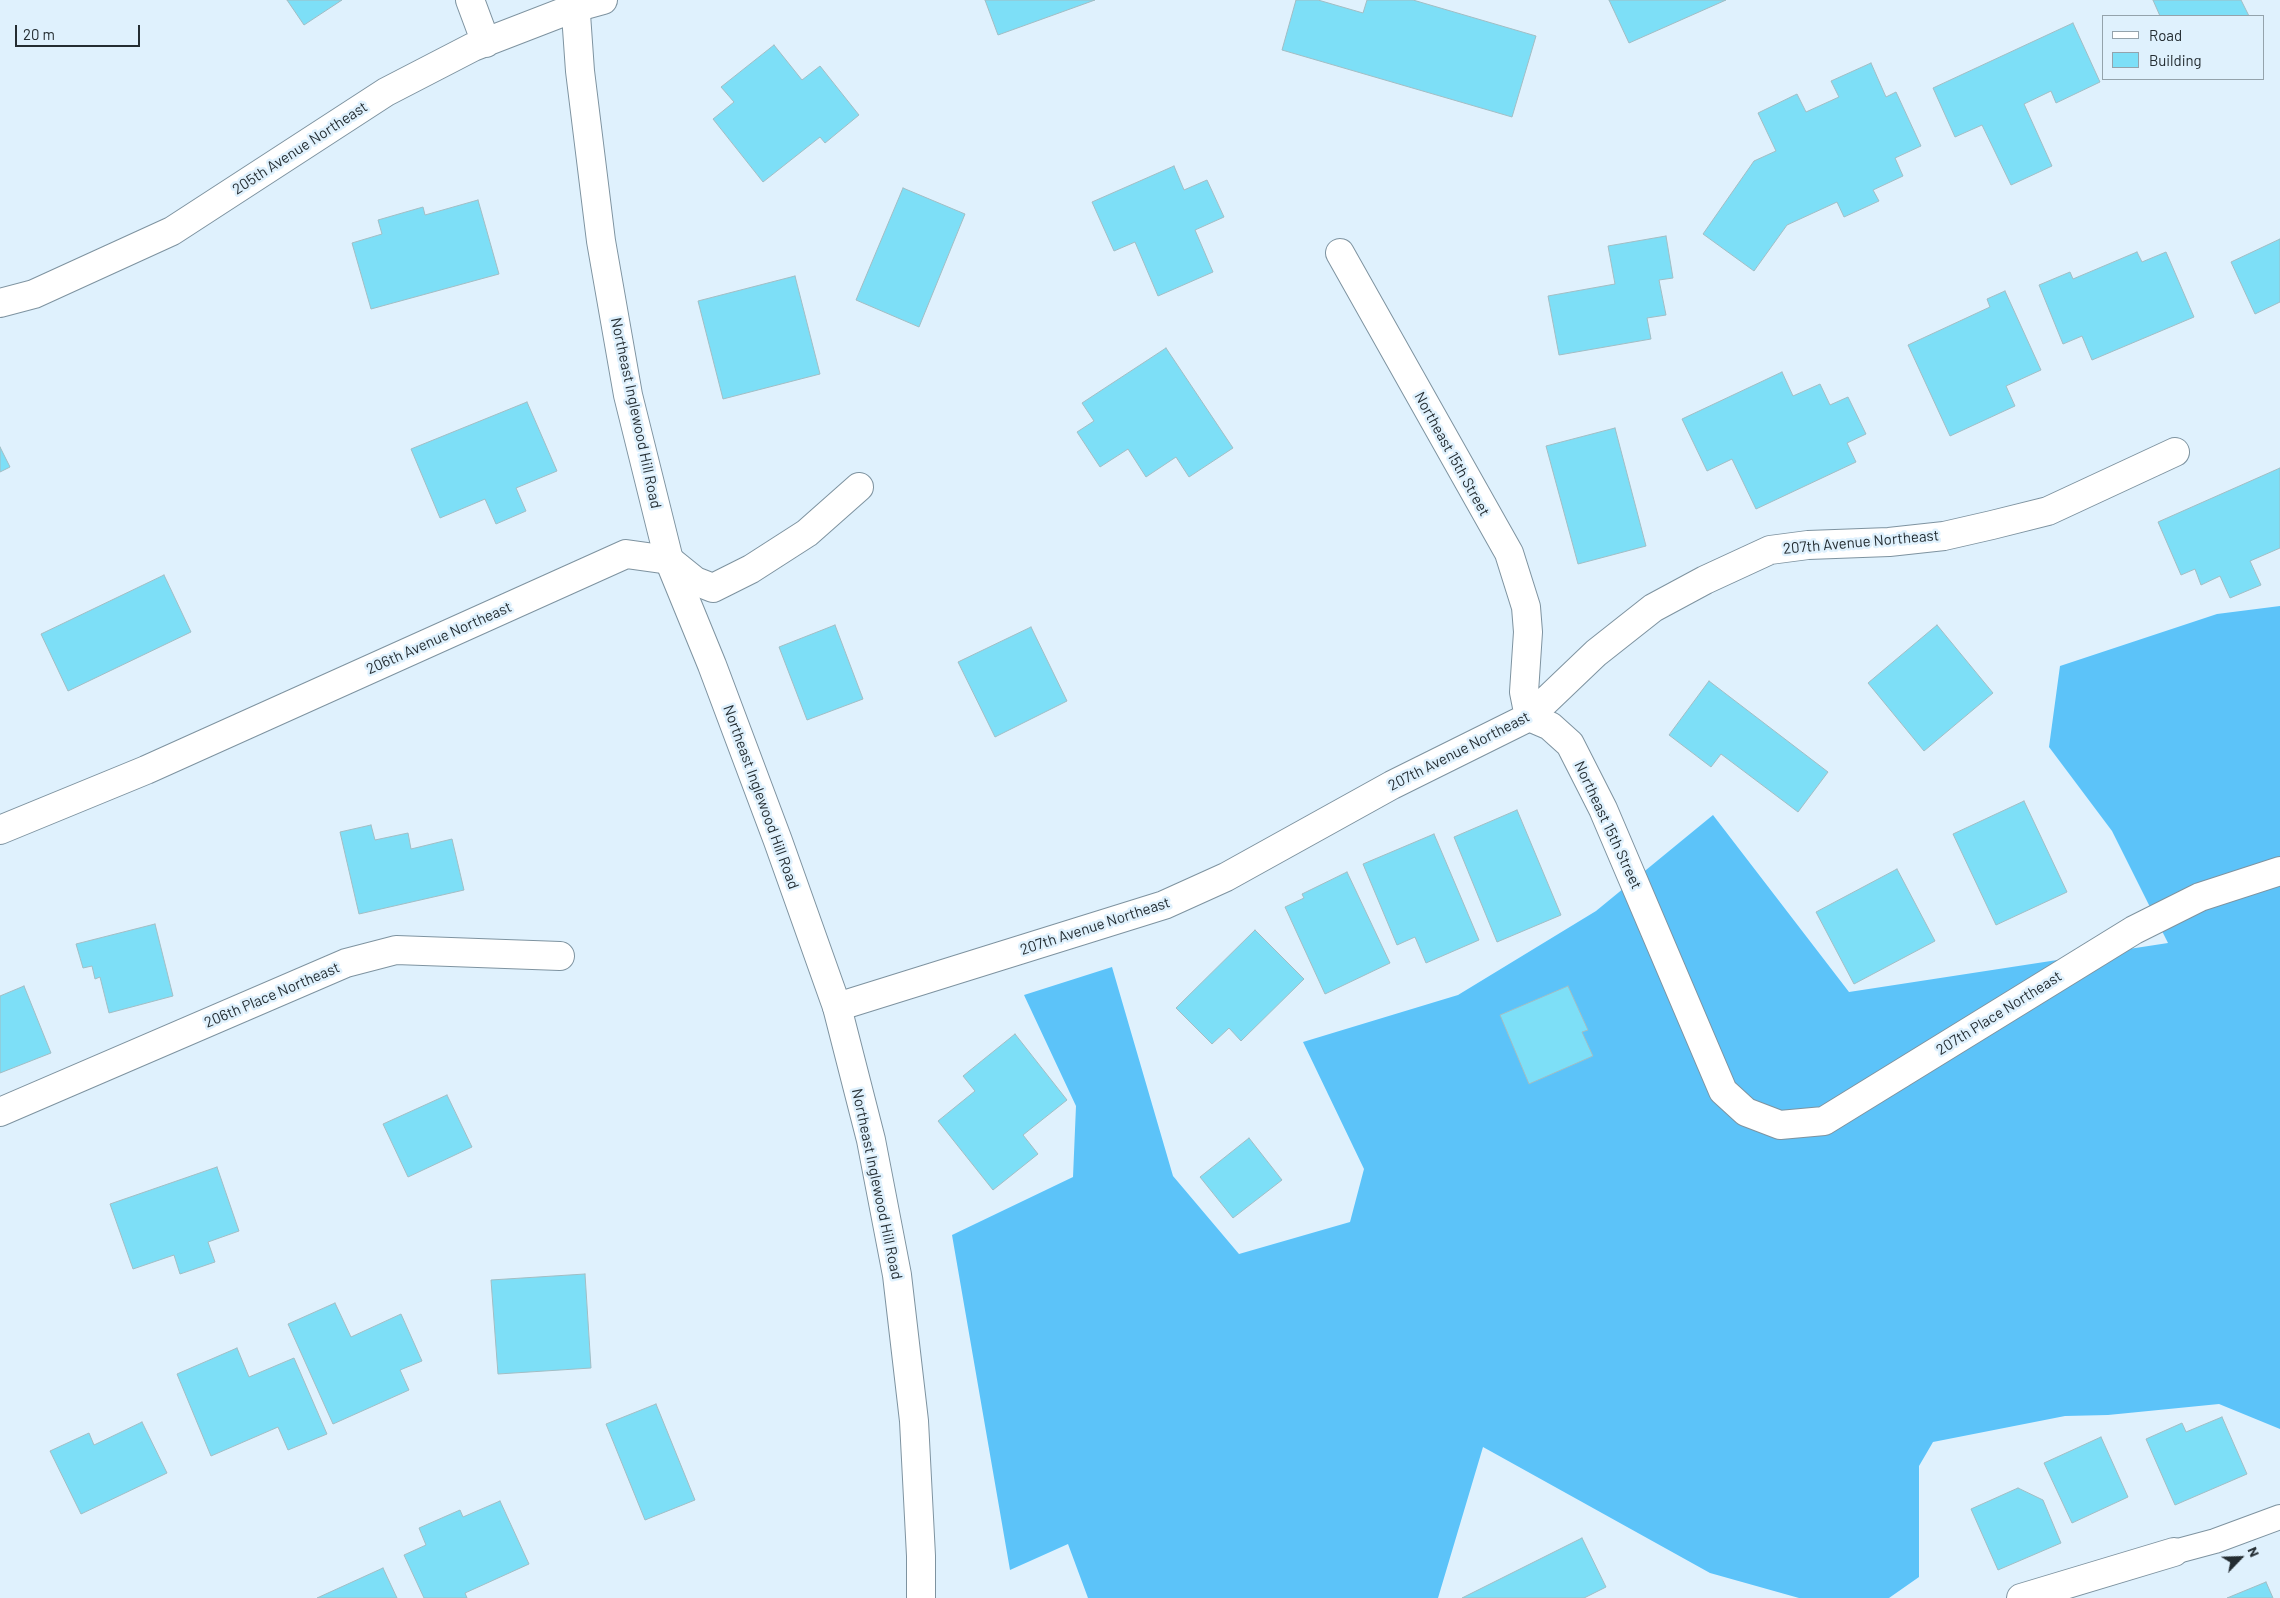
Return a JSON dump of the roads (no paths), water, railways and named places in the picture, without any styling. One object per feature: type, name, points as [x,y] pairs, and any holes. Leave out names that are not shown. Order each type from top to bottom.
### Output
[{"type":"street","points":[[470,0],[486,42]]},
{"type":"street","name":"205th Avenue Northeast","points":[[0,303],[34,294],[172,231],[386,92],[486,42],[575,4],[603,0]]},
{"type":"street","name":"Northeast Inglewood Hill Road","points":[[575,4],[580,71],[601,242],[628,395],[669,560],[712,665],[778,841],[837,1007],[871,1140],[897,1275],[914,1421],[921,1556],[921,1598]]},
{"type":"street","name":"Northeast 15th Street","points":[[1340,253],[1509,553],[1526,607],[1528,632],[1524,692],[1530,717],[1550,726],[1570,744],[1604,809],[1723,1091]]},
{"type":"street","name":"207th Avenue Northeast","points":[[837,1007],[1164,905],[1226,877],[1392,785],[1530,717],[1596,653],[1652,608],[1705,580],[1770,550],[1808,545],[1898,541],[1944,536],[1992,525],[2048,511],[2175,452]]},
{"type":"street","points":[[669,560],[695,581],[713,588],[751,569],[807,533],[859,487]]},
{"type":"street","name":"206th Avenue Northeast","points":[[0,830],[146,770],[626,554],[669,560]]},
{"type":"street","name":"207th Place Northeast","points":[[1723,1091],[1746,1112],[1780,1125],[1824,1121],[2134,930],[2200,897],[2280,871]]},
{"type":"street","name":"206th Place Northeast","points":[[0,1112],[346,963],[396,950],[560,956]]},
{"type":"street","points":[[2021,1598],[2174,1552]]},
{"type":"lane","points":[[2174,1552],[2215,1541],[2280,1517]]}]
